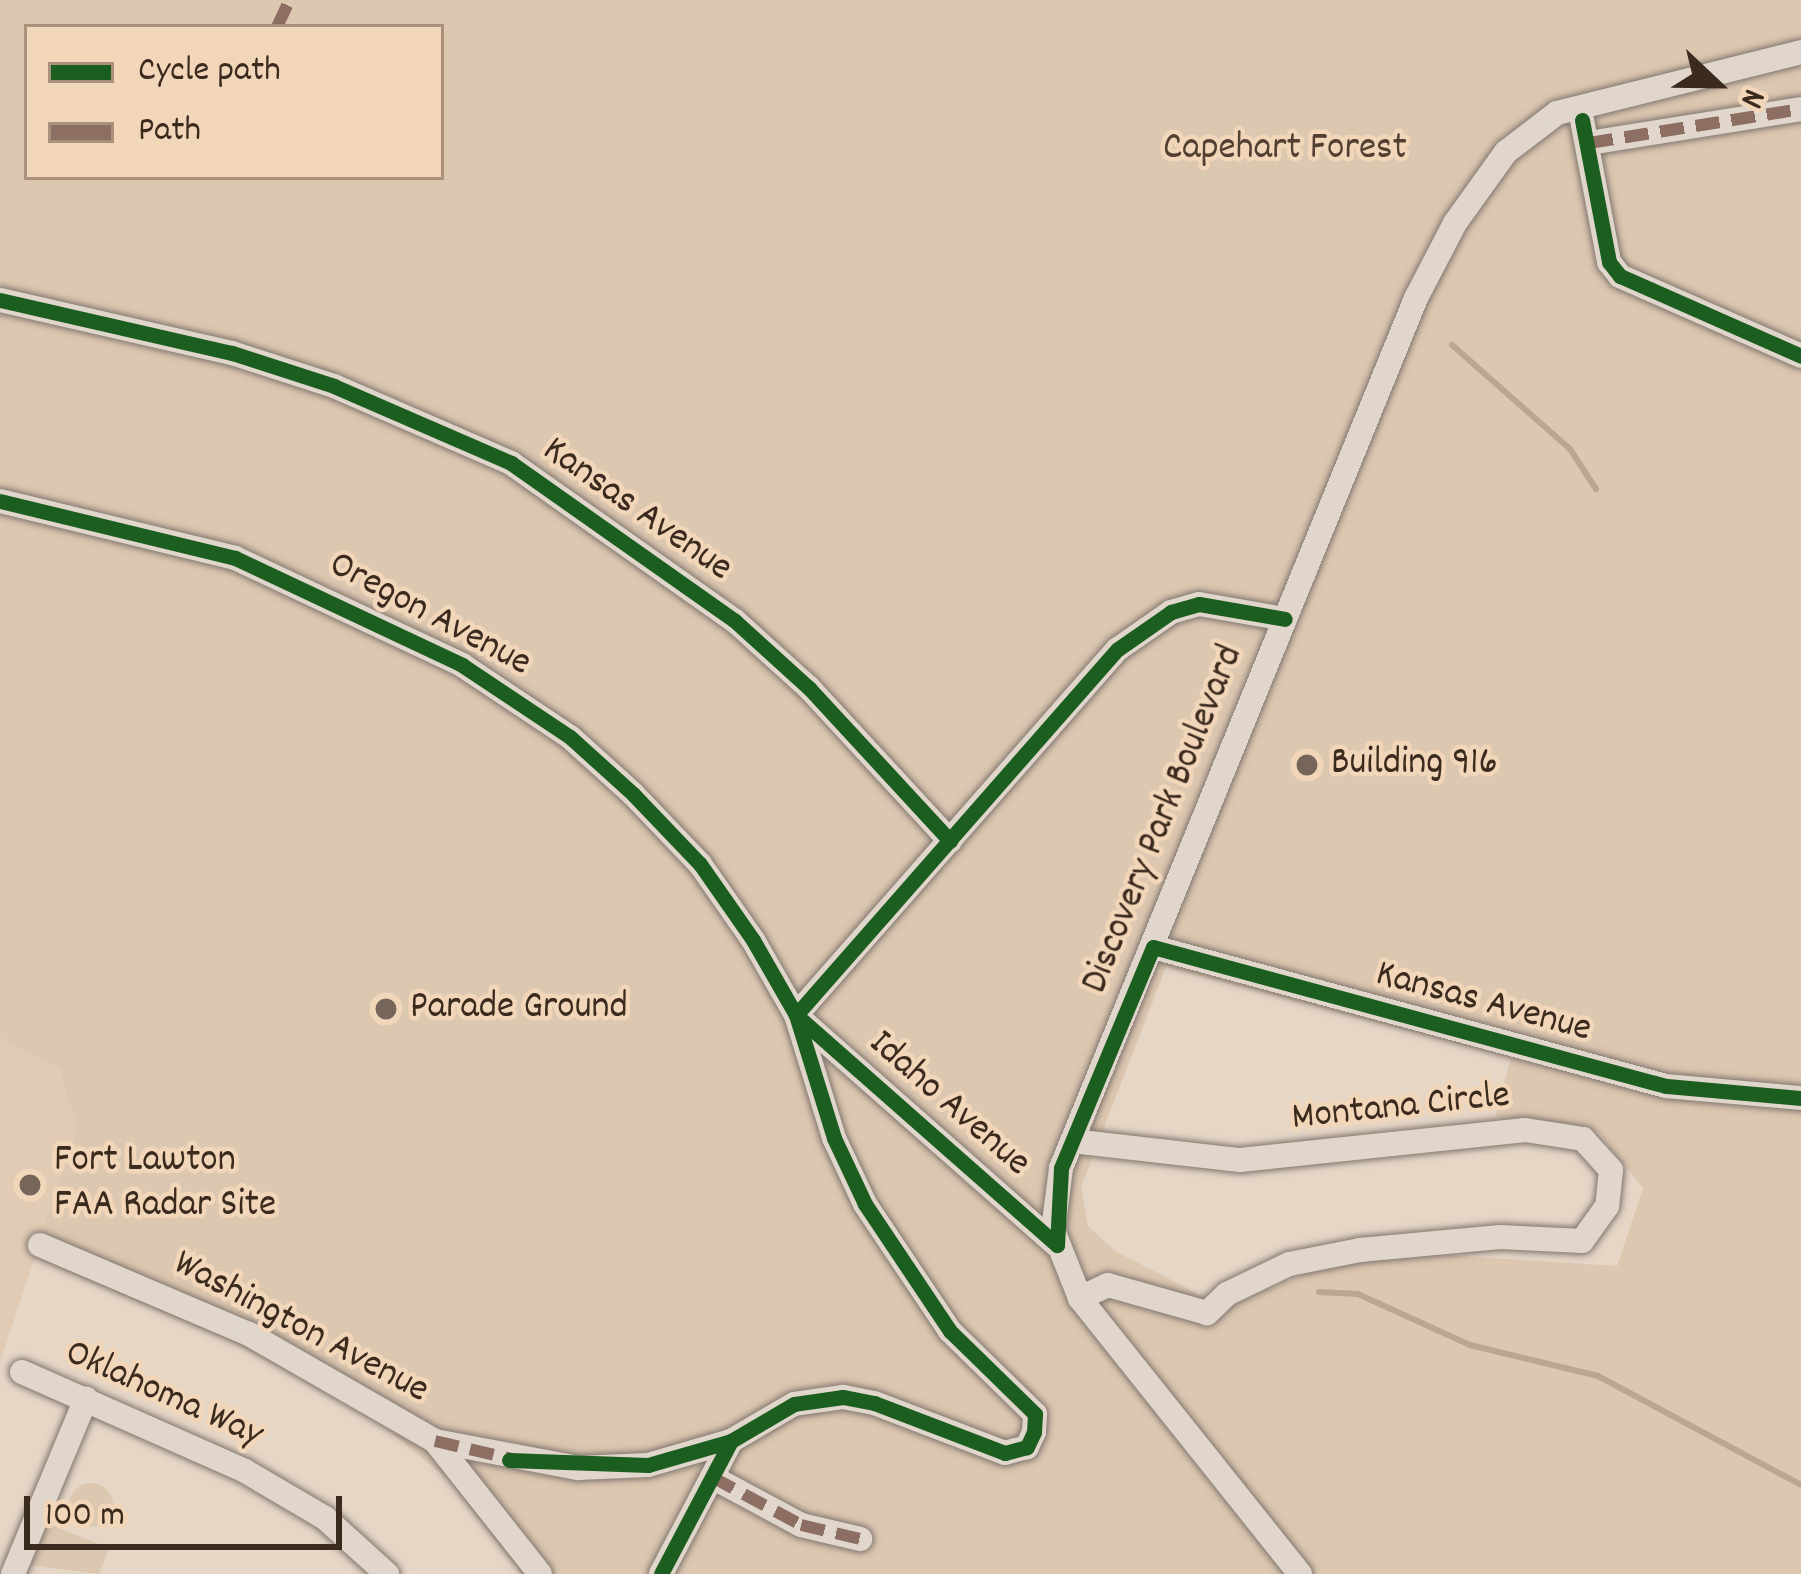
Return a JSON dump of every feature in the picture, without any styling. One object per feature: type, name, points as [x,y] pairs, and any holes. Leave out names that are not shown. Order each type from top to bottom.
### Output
[{"type":"street","name":"Discovery Park Boulevard","points":[[1300,1574],[1080,1298],[1057,1245],[1056,1190],[1072,1141],[1426,278],[1506,152],[1537,124],[1577,105],[1801,52]]},
{"type":"street","points":[[1801,109],[1586,131],[1605,242],[1620,277],[1801,356]]},
{"type":"street","name":"Kansas Avenue","points":[[0,301],[232,353],[334,386],[511,463],[735,621],[812,691],[950,841]]},
{"type":"street","name":"Oregon Avenue","points":[[0,501],[236,559],[397,629],[522,702],[633,794],[700,864],[796,1015],[834,1138],[865,1204],[950,1331],[1035,1414],[1027,1447],[998,1452],[844,1396],[794,1404],[731,1441]]},
{"type":"street","points":[[796,1015],[1104,664],[1172,612],[1227,605],[1285,619]]},
{"type":"street","name":"Kansas Avenue","points":[[1153,947],[1666,1087],[1801,1098]]},
{"type":"street","name":"Idaho Avenue","points":[[796,1015],[1057,1245]]},
{"type":"street","name":"Montana Circle","points":[[1072,1141],[1240,1160],[1538,1130],[1593,1144],[1612,1170],[1607,1206],[1582,1241],[1499,1237],[1360,1250],[1289,1264],[1227,1294],[1207,1313],[1108,1285],[1080,1298]]},
{"type":"street","name":"Washington Avenue","points":[[40,1245],[89,1253],[248,1334],[435,1441],[540,1574]]},
{"type":"street","name":"Oklahoma Way","points":[[22,1372],[186,1439],[297,1500],[387,1574]]},
{"type":"street","points":[[14,1574],[86,1399]]},
{"type":"street","points":[[435,1441],[578,1468],[648,1465],[731,1441]]},
{"type":"street","points":[[661,1574],[731,1441]]},
{"type":"street","points":[[712,1477],[801,1525],[860,1539]]},
{"type":"shaded area","name":"Fort Lawton FAA Radar Site","points":[[0,1038],[59,1069],[77,1130],[0,1362]]},
{"type":"green space","name":"Capehart Forest","points":[[0,0],[1801,0],[1801,1574],[522,1574],[447,1478],[372,1417],[236,1344],[34,1257],[77,1130],[59,1069],[0,1038]],"holes":[[[1166,967],[1511,1058],[1495,1117],[1598,1132],[1643,1188],[1617,1266],[1425,1254],[1331,1263],[1225,1308],[1115,1251],[1088,1226],[1081,1187]]]},
{"type":"green space","points":[[91,1483],[106,1490],[113,1505],[106,1520],[91,1527],[76,1520],[69,1505],[76,1490]]},
{"type":"green space","points":[[46,1523],[109,1548],[99,1574],[29,1565]]},
{"type":"waterway","points":[[1452,345],[1570,449],[1596,489]]},
{"type":"waterway","points":[[1319,1292],[1358,1294],[1470,1345],[1598,1376],[1801,1485]]},
{"type":"marked path","points":[[278,24],[289,1]]},
{"type":"marked path","points":[[1589,143],[1801,109]]},
{"type":"marked path","points":[[435,1441],[520,1461]]},
{"type":"marked path","points":[[712,1477],[801,1525],[860,1539]]},
{"type":"cycle path","points":[[1582,120],[1609,262],[1620,276],[1801,356]]},
{"type":"cycle path","points":[[0,300],[232,353],[334,386],[511,463],[735,621],[809,688],[950,841]]},
{"type":"cycle path","points":[[0,501],[235,558],[462,665],[570,737],[633,794],[700,864],[753,940],[796,1015],[834,1138],[865,1204],[950,1331],[1035,1414],[1034,1432],[1027,1447],[1005,1453],[874,1403],[843,1397],[794,1404],[731,1441],[661,1574]]},
{"type":"cycle path","points":[[796,1015],[1118,649],[1171,612],[1199,604],[1285,619]]},
{"type":"cycle path","points":[[1057,1245],[1061,1168],[1153,947],[1666,1086],[1801,1098]]},
{"type":"cycle path","points":[[796,1015],[1057,1245]]},
{"type":"cycle path","points":[[509,1460],[648,1465],[731,1441]]},
{"type":"place","name":"Building 916","points":[[1307,765]]},
{"type":"place","name":"Parade Ground","points":[[386,1009]]},
{"type":"place","name":"Fort Lawton FAA Radar Site","points":[[30,1185]]}]
